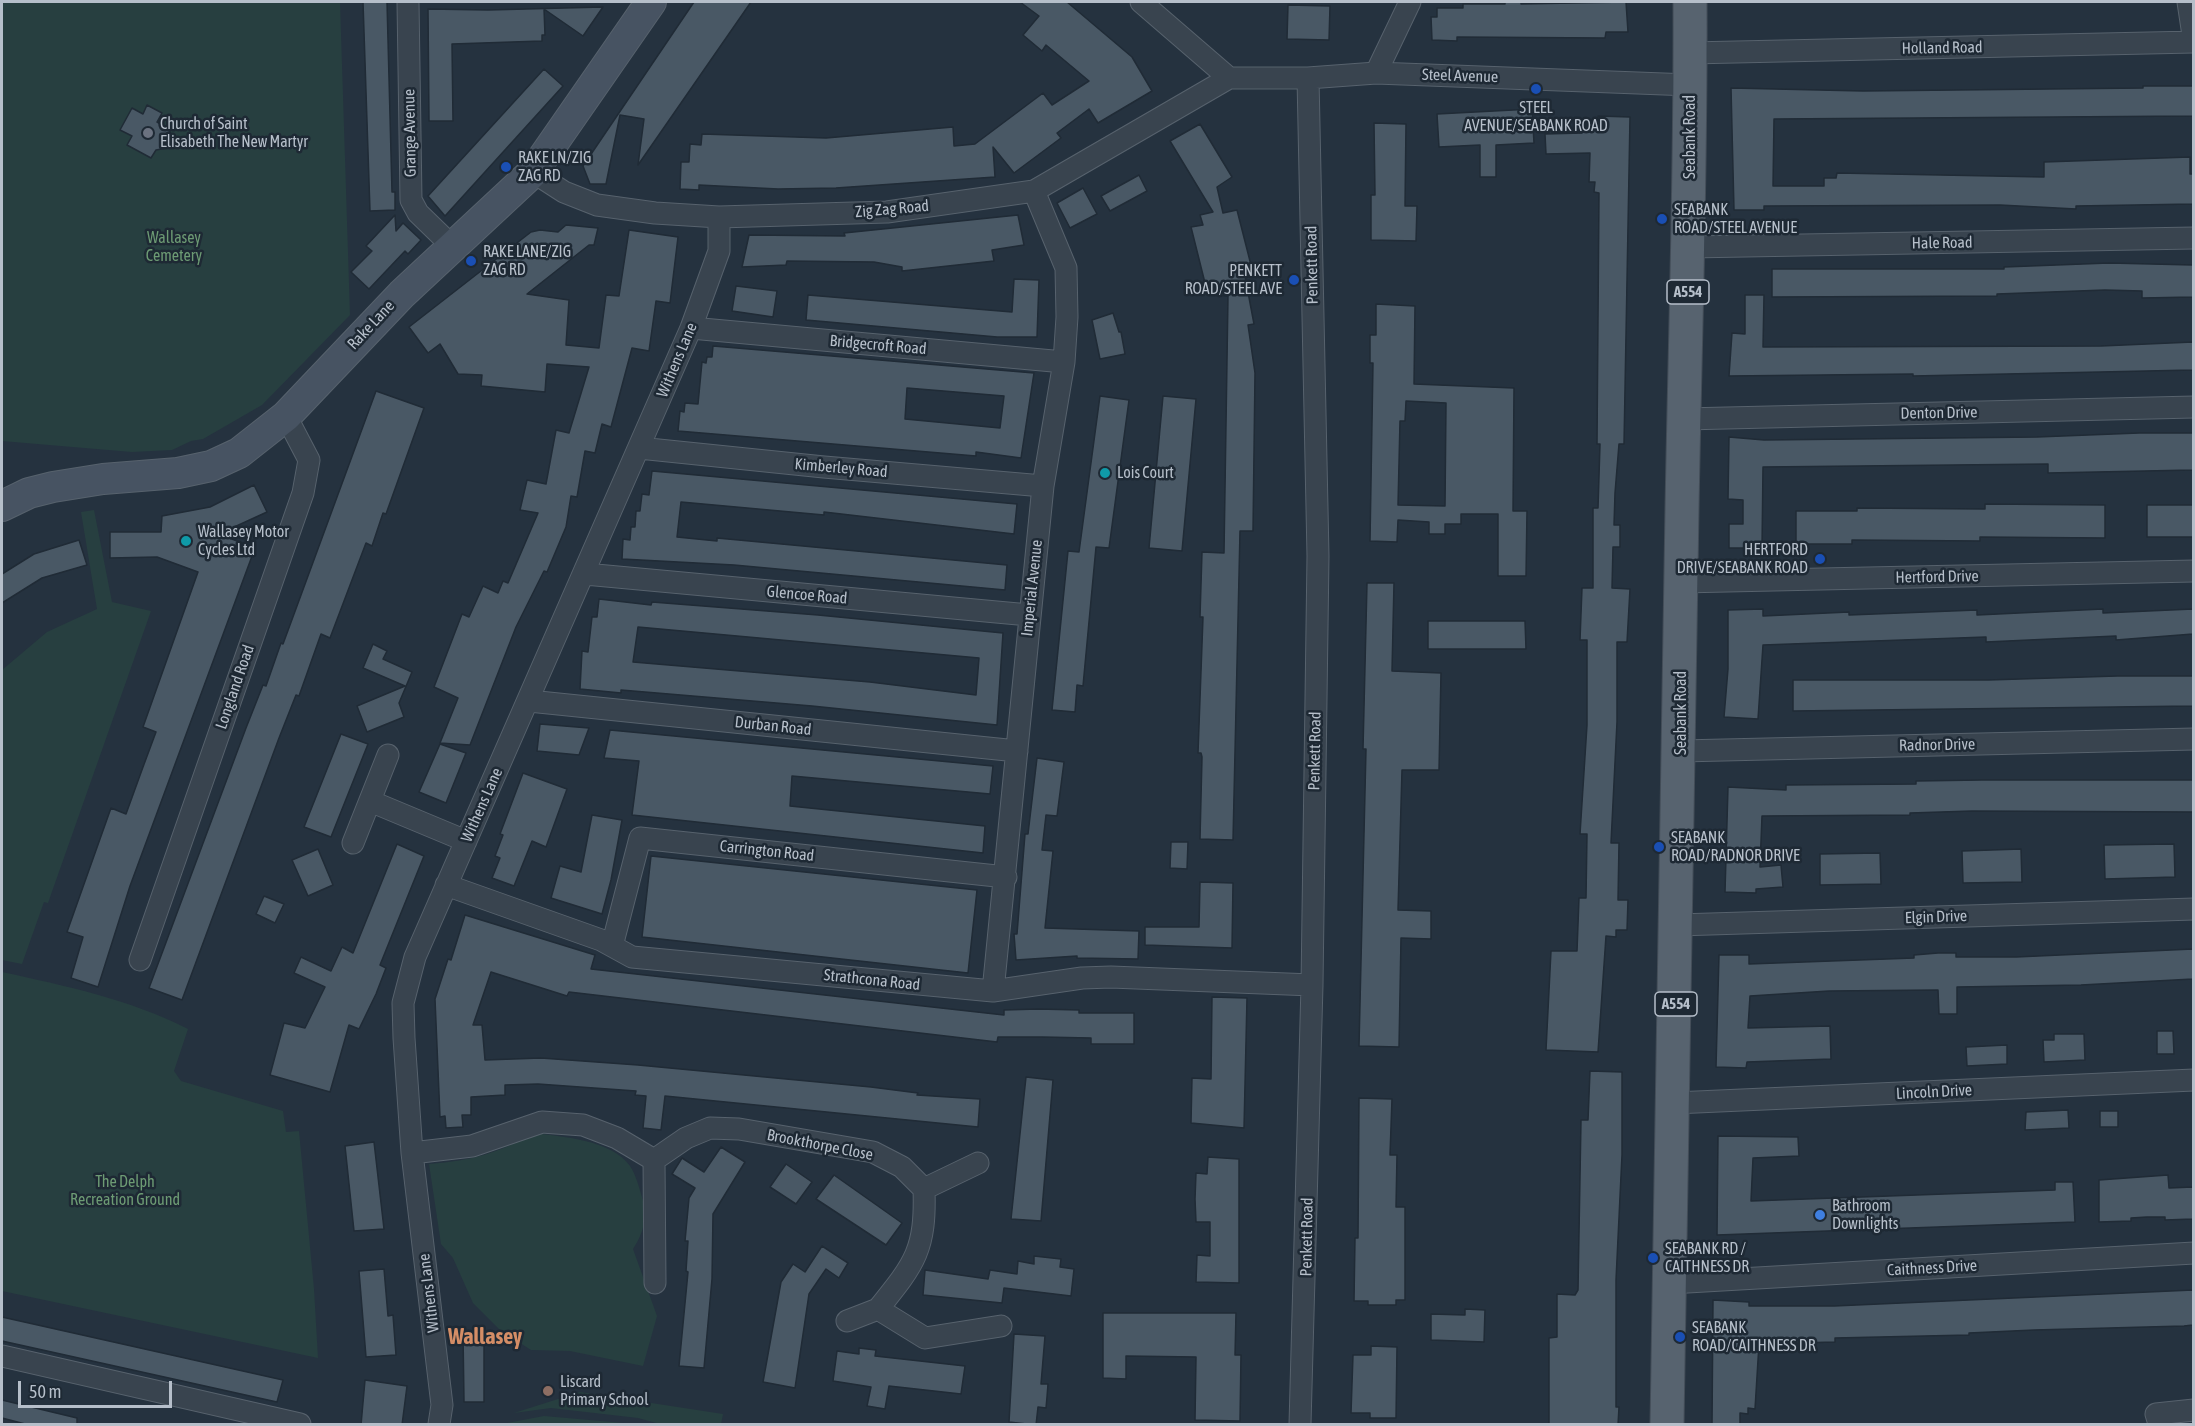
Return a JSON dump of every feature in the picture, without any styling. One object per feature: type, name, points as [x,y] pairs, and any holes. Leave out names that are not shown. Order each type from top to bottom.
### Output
[{"type":"main road","name":"Rake Lane","points":[[2,506],[29,494],[78,482],[178,473],[211,466],[239,453],[286,416],[402,294],[533,172],[651,2]]},
{"type":"main road","name":"Seabank Road","points":[[1667,1425],[1681,751],[1684,419],[1690,247],[1690,2]]},
{"type":"street","name":"Grange Avenue","points":[[408,2],[411,200],[418,213],[453,247]]},
{"type":"street","points":[[1140,2],[1229,78]]},
{"type":"street","points":[[1376,73],[1410,2]]},
{"type":"street","points":[[2188,2],[2193,42]]},
{"type":"street","name":"Holland Road","points":[[1690,53],[2193,42]]},
{"type":"street","name":"Steel Avenue","points":[[1229,78],[1308,78],[1376,73],[1690,85]]},
{"type":"street","name":"Zig Zag Road","points":[[533,172],[564,192],[597,205],[719,217],[887,212],[1034,191],[1229,78]]},
{"type":"street","name":"Penkett Road","points":[[1300,1425],[1312,985],[1318,556],[1308,78]]},
{"type":"street","name":"Imperial Avenue","points":[[993,992],[1043,486],[1064,362],[1066,268],[1034,191]]},
{"type":"street","name":"Withens Lane","points":[[439,1425],[442,1405],[412,1153],[403,1003],[415,957],[691,328],[719,251],[719,217]]},
{"type":"street","name":"Hale Road","points":[[1690,247],[2193,238]]},
{"type":"street","name":"Bridgecroft Road","points":[[691,328],[1064,362]]},
{"type":"street","name":"Denton Drive","points":[[1684,419],[2193,407]]},
{"type":"street","name":"Longland Road","points":[[140,960],[303,493],[309,460],[286,416]]},
{"type":"street","name":"Kimberley Road","points":[[639,448],[1043,486]]},
{"type":"street","name":"Hertford Drive","points":[[1681,582],[2193,571]]},
{"type":"street","name":"Glencoe Road","points":[[585,574],[1029,615]]},
{"type":"street","name":"Durban Road","points":[[529,701],[1017,751]]},
{"type":"street","name":"Radnor Drive","points":[[1681,751],[2193,738]]},
{"type":"street","points":[[353,843],[388,755]]},
{"type":"street","points":[[370,801],[466,841]]},
{"type":"street","name":"Carrington Road","points":[[612,946],[640,838],[1006,877]]},
{"type":"street","name":"Strathcona Road","points":[[446,885],[612,946],[632,957],[993,992],[1101,977],[1312,985]]},
{"type":"street","name":"Elgin Drive","points":[[1678,925],[2193,909]]},
{"type":"street","name":"Lincoln Drive","points":[[1674,1103],[2193,1080]]},
{"type":"street","points":[[412,1153],[472,1146],[542,1122],[584,1125],[616,1138],[654,1160],[656,1282]]},
{"type":"street","name":"Brookthorpe Close","points":[[654,1160],[686,1138],[710,1128],[739,1129],[873,1152],[902,1167],[924,1190]]},
{"type":"street","points":[[847,1321],[878,1309],[919,1252],[925,1222],[924,1190],[978,1163]]},
{"type":"street","name":"Caithness Drive","points":[[1670,1283],[2193,1253]]},
{"type":"street","points":[[878,1309],[924,1338],[1000,1326]]},
{"type":"street","points":[[2,1356],[300,1425]]},
{"type":"street","points":[[2159,1425],[2156,1414],[2193,1410]]},
{"type":"green space","name":"Wallasey Cemetery","points":[[2,2],[340,2],[350,315],[262,405],[203,439],[191,441],[172,450],[132,452],[2,441]]},
{"type":"green space","points":[[94,510],[112,602],[151,611],[48,903],[44,902],[22,964],[2,960],[2,670],[47,632],[97,609],[81,512]]},
{"type":"green space","name":"The Delph Recreation Ground","points":[[2,972],[120,1001],[188,1029],[174,1071],[181,1081],[283,1111],[286,1132],[299,1131],[318,1358],[2,1291]]},
{"type":"green space","points":[[535,1133],[573,1138],[612,1150],[622,1157],[634,1173],[644,1204],[645,1218],[640,1237],[633,1249],[657,1316],[643,1366],[570,1351],[531,1350],[500,1330],[473,1303],[453,1258],[441,1244],[429,1164],[484,1155]]},
{"type":"green space","points":[[580,1392],[723,1414],[721,1424],[660,1424],[638,1418],[551,1408],[514,1413]]},
{"type":"green space","points":[[544,1416],[635,1424],[502,1424]]},
{"type":"building","points":[[363,2],[387,2],[392,192],[395,192],[395,210],[370,211]]},
{"type":"building","points":[[694,2],[751,2],[638,165],[644,119],[620,115],[606,184],[590,184],[583,166]]},
{"type":"building","points":[[1020,2],[1067,2],[1132,57],[1152,91],[1098,123],[1089,109],[1057,133],[1061,138],[1014,173],[993,147],[995,177],[836,188],[778,189],[699,185],[699,190],[680,189],[681,162],[689,162],[690,144],[701,145],[702,134],[826,138],[953,127],[954,146],[975,144],[1043,93],[1052,105],[1089,81],[1046,45],[1042,51],[1023,35],[1039,16]]},
{"type":"building","points":[[1505,2],[1521,2],[1521,4],[1626,2],[1628,32],[1606,32],[1605,38],[1457,37],[1457,41],[1432,40],[1431,17],[1437,17],[1437,8],[1463,8],[1463,4],[1505,4]]},
{"type":"building","points":[[1288,5],[1330,6],[1329,40],[1287,39]]},
{"type":"building","points":[[603,7],[583,36],[544,9],[545,35],[542,35],[542,41],[452,44],[453,121],[429,121],[428,9]]},
{"type":"building","points":[[544,69],[563,86],[445,216],[428,196]]},
{"type":"building","points":[[2143,86],[2193,86],[2193,116],[1774,119],[1773,186],[1824,186],[1824,178],[1836,178],[1837,173],[2044,177],[2044,162],[2190,157],[2190,174],[2193,174],[2193,204],[2076,206],[2076,209],[2000,205],[1764,206],[1764,210],[1734,210],[1731,88],[1863,91],[2143,88]]},
{"type":"building","name":"Church of Saint Elisabeth The New Martyr","points":[[147,105],[162,113],[157,122],[168,128],[173,138],[167,148],[156,150],[151,158],[127,145],[132,136],[120,130],[132,108],[143,114]]},
{"type":"building","points":[[1532,109],[1534,143],[1496,145],[1496,177],[1480,177],[1480,145],[1439,147],[1437,114]]},
{"type":"building","points":[[1598,116],[1630,117],[1624,444],[1619,444],[1614,525],[1620,525],[1620,547],[1613,547],[1612,588],[1630,589],[1627,642],[1617,642],[1617,722],[1611,843],[1619,843],[1618,900],[1628,900],[1627,930],[1616,930],[1616,937],[1606,936],[1598,1052],[1546,1050],[1551,951],[1577,951],[1579,898],[1586,898],[1587,834],[1580,834],[1587,725],[1587,640],[1580,640],[1582,588],[1593,588],[1593,508],[1598,508],[1600,444],[1597,444],[1599,193],[1594,192],[1595,182],[1589,182],[1590,153],[1546,154],[1545,134],[1582,133],[1582,121],[1598,122]]},
{"type":"building","points":[[1374,123],[1406,124],[1405,206],[1417,206],[1416,241],[1371,240],[1371,195],[1375,195]]},
{"type":"building","points":[[1200,124],[1232,177],[1217,187],[1223,213],[1237,210],[1252,269],[1244,271],[1254,324],[1248,325],[1255,373],[1253,531],[1240,531],[1233,840],[1200,839],[1202,757],[1201,753],[1198,753],[1203,617],[1200,617],[1202,552],[1224,553],[1228,296],[1208,295],[1191,227],[1203,225],[1200,215],[1213,212],[1170,141]]},
{"type":"building","points":[[1139,175],[1147,191],[1110,211],[1101,196]]},
{"type":"building","points":[[1083,188],[1097,214],[1070,228],[1057,203]]},
{"type":"building","points":[[395,215],[396,231],[403,223],[421,240],[408,254],[405,251],[369,289],[351,272],[372,251],[366,246]]},
{"type":"building","points":[[1018,215],[1024,245],[992,250],[994,261],[902,271],[902,267],[874,262],[787,261],[786,265],[742,267],[749,235],[845,236],[844,233]]},
{"type":"building","points":[[566,225],[598,228],[594,245],[589,245],[527,294],[569,300],[566,345],[599,348],[606,295],[619,296],[629,230],[678,237],[670,303],[656,301],[649,351],[632,348],[611,427],[602,424],[595,453],[585,451],[577,497],[571,496],[566,527],[547,572],[544,571],[516,627],[470,745],[440,743],[458,698],[434,687],[462,614],[469,617],[483,586],[498,593],[503,581],[508,583],[538,513],[520,510],[527,480],[546,484],[556,430],[569,433],[589,367],[547,364],[545,392],[481,386],[482,375],[458,374],[440,344],[428,353],[409,327],[531,232],[540,230],[558,232]]},
{"type":"building","points":[[2109,263],[2193,265],[2193,297],[2142,298],[2142,291],[2105,290],[1997,294],[1997,296],[1772,297],[1772,269],[2004,269],[2004,267]]},
{"type":"building","points":[[1014,279],[1039,280],[1037,337],[997,337],[806,320],[808,295],[1012,312]]},
{"type":"building","points":[[736,286],[777,291],[773,317],[732,311]]},
{"type":"building","points":[[1745,295],[1764,295],[1763,347],[2101,346],[2193,342],[2193,370],[1913,376],[1913,374],[1729,376],[1732,333],[1745,334]]},
{"type":"building","points":[[1376,304],[1415,306],[1414,384],[1514,388],[1513,511],[1527,511],[1526,576],[1498,576],[1498,514],[1461,514],[1461,524],[1445,524],[1445,534],[1429,534],[1429,522],[1398,520],[1397,542],[1370,541],[1373,363],[1370,363],[1370,335],[1376,335]],"holes":[[[1406,401],[1446,403],[1445,506],[1398,505],[1400,421],[1405,421]]]},
{"type":"building","points":[[1113,313],[1119,332],[1121,332],[1125,354],[1100,359],[1092,320]]},
{"type":"building","points":[[713,346],[1034,373],[1021,458],[976,452],[976,456],[678,431],[680,411],[684,412],[685,403],[698,404],[702,362],[706,363],[707,357],[712,357]],"holes":[[[907,388],[1004,396],[1000,428],[905,419]]]},
{"type":"building","points":[[376,391],[424,408],[386,514],[383,513],[372,546],[366,543],[330,638],[321,634],[299,696],[296,695],[182,1000],[149,988],[246,728],[263,685],[266,686],[281,643],[283,644]]},
{"type":"building","points":[[1100,396],[1129,400],[1109,548],[1096,547],[1083,686],[1077,685],[1075,712],[1052,710],[1068,551],[1079,552]]},
{"type":"building","points":[[1163,396],[1196,399],[1182,551],[1149,548]]},
{"type":"building","points":[[2193,433],[2193,470],[2048,473],[2048,464],[1763,467],[1762,548],[1729,548],[1729,524],[1743,524],[1743,500],[1728,499],[1729,437],[1764,440],[2037,437]]},
{"type":"building","points":[[652,471],[1017,504],[1014,534],[824,512],[824,515],[681,502],[677,537],[717,541],[717,538],[1007,565],[1005,590],[734,565],[622,559],[623,539],[630,540],[631,527],[635,527],[636,511],[640,511],[642,494],[649,495]]},
{"type":"building","points":[[254,485],[267,512],[219,534],[255,548],[130,886],[98,987],[71,978],[83,937],[67,932],[111,808],[126,814],[156,732],[143,727],[198,572],[157,557],[110,558],[110,532],[161,532],[162,516],[210,507]]},
{"type":"building","points":[[1985,504],[2105,505],[2105,538],[1980,537],[1980,541],[1852,540],[1852,544],[1796,544],[1796,511],[1857,511],[1857,508],[1985,509]]},
{"type":"building","points":[[2147,505],[2193,505],[2193,537],[2147,537]]},
{"type":"building","points":[[79,540],[87,565],[42,578],[2,603],[2,574],[34,554]]},
{"type":"building","points":[[1367,583],[1394,583],[1392,671],[1441,673],[1439,770],[1402,770],[1398,910],[1431,911],[1431,939],[1401,938],[1399,1047],[1359,1046],[1366,749],[1363,749]]},
{"type":"building","points":[[599,599],[651,605],[652,602],[818,615],[1003,633],[997,725],[812,706],[621,690],[621,693],[580,689],[582,651],[588,652],[592,617],[597,617]],"holes":[[[638,627],[979,658],[976,695],[870,682],[633,662]]]},
{"type":"building","points":[[1763,609],[1763,616],[1849,612],[1849,615],[1977,610],[1977,615],[2103,609],[2103,613],[2193,609],[2193,634],[2116,640],[2116,636],[1986,642],[1986,637],[1763,645],[1758,719],[1724,717],[1728,669],[1728,610]]},
{"type":"building","points":[[1428,621],[1525,621],[1526,649],[1428,649]]},
{"type":"building","points":[[373,644],[387,651],[383,659],[412,672],[399,703],[404,717],[367,732],[357,706],[405,686],[363,668]]},
{"type":"building","points":[[2193,676],[2193,706],[1793,711],[1793,680],[1988,680]]},
{"type":"building","points":[[540,724],[589,728],[579,755],[537,751]]},
{"type":"building","points":[[610,730],[993,766],[990,794],[792,776],[790,806],[985,826],[983,853],[632,815],[639,761],[604,758]]},
{"type":"building","points":[[341,734],[368,744],[331,837],[304,827]]},
{"type":"building","points":[[440,744],[466,753],[446,803],[419,792]]},
{"type":"building","points":[[1037,758],[1064,762],[1057,816],[1046,815],[1042,850],[1053,851],[1045,928],[1139,931],[1138,959],[1077,958],[1077,956],[1016,960],[1014,934],[1017,934],[1025,834],[1028,834]]},
{"type":"building","points":[[523,773],[567,789],[546,847],[532,841],[514,886],[492,878],[500,858],[495,856],[503,835],[500,834]]},
{"type":"building","points":[[2193,780],[2193,812],[1972,811],[1910,813],[1910,815],[1762,816],[1760,867],[1781,865],[1783,887],[1756,889],[1756,893],[1725,892],[1728,787],[1786,790],[1786,785],[1916,784],[1916,781]]},
{"type":"building","points":[[592,815],[622,820],[602,914],[551,898],[560,866],[581,872]]},
{"type":"building","points":[[1171,842],[1188,842],[1187,869],[1170,868]]},
{"type":"building","points":[[397,844],[424,856],[380,965],[386,968],[376,994],[359,1029],[349,1025],[330,1092],[270,1075],[284,1023],[305,1028],[325,987],[294,973],[301,957],[331,971],[342,947],[353,953]]},
{"type":"building","points":[[2174,844],[2175,877],[2105,879],[2104,845]]},
{"type":"building","points":[[318,849],[333,885],[308,896],[292,860]]},
{"type":"building","points":[[2021,849],[2022,882],[1963,883],[1962,851]]},
{"type":"building","points":[[1880,853],[1881,884],[1820,885],[1820,854]]},
{"type":"building","points":[[651,856],[977,890],[968,973],[642,937]]},
{"type":"building","points":[[1200,882],[1233,883],[1232,948],[1145,945],[1145,927],[1199,927]]},
{"type":"building","points":[[264,896],[284,904],[275,923],[256,914]]},
{"type":"building","points":[[465,915],[595,955],[591,969],[1004,1015],[1004,1010],[1038,1009],[1079,1010],[1079,1013],[1134,1013],[1134,1044],[1091,1044],[1091,1038],[1042,1037],[998,1037],[997,1042],[569,992],[567,996],[491,972],[473,1025],[482,1025],[485,1060],[541,1058],[638,1065],[871,1087],[918,1093],[917,1095],[980,1099],[978,1127],[665,1096],[661,1130],[643,1128],[646,1096],[635,1095],[636,1091],[538,1084],[505,1085],[505,1095],[471,1097],[471,1115],[462,1115],[463,1127],[446,1128],[445,1116],[440,1117],[435,999],[448,959],[451,960]]},
{"type":"building","points":[[2193,949],[2193,979],[2081,985],[1957,987],[1957,1014],[1939,1014],[1938,990],[1829,991],[1750,996],[1748,1028],[1830,1026],[1831,1059],[1747,1062],[1746,1068],[1716,1067],[1719,955],[1749,955],[1749,964],[1914,958],[1914,955],[1938,953],[1956,953],[1956,957],[2016,957]]},
{"type":"building","points":[[1212,997],[1247,998],[1244,1128],[1191,1123],[1192,1078],[1211,1079]]},
{"type":"building","points":[[2157,1031],[2173,1031],[2174,1054],[2157,1054]]},
{"type":"building","points":[[2054,1034],[2084,1034],[2085,1060],[2044,1062],[2043,1040],[2054,1040]]},
{"type":"building","points":[[2007,1045],[2007,1064],[1967,1066],[1966,1047]]},
{"type":"building","points":[[1590,1071],[1622,1072],[1622,1155],[1616,1280],[1618,1425],[1549,1425],[1549,1338],[1557,1337],[1557,1294],[1575,1295],[1578,1290],[1581,1120],[1588,1120]]},
{"type":"building","points":[[1026,1077],[1053,1080],[1041,1221],[1011,1219]]},
{"type":"building","points":[[1359,1098],[1392,1099],[1390,1155],[1397,1155],[1396,1207],[1405,1207],[1405,1300],[1396,1300],[1396,1305],[1368,1305],[1368,1301],[1354,1301],[1355,1238],[1358,1238]]},
{"type":"building","points":[[2068,1110],[2069,1128],[2025,1130],[2026,1112]]},
{"type":"building","points":[[2100,1111],[2118,1111],[2118,1127],[2100,1127]]},
{"type":"building","points":[[1718,1136],[1798,1137],[1799,1156],[1753,1158],[1751,1201],[2055,1190],[2055,1182],[2073,1182],[2075,1222],[1717,1235]]},
{"type":"building","points":[[374,1142],[384,1229],[354,1231],[345,1146]]},
{"type":"building","points":[[721,1147],[745,1162],[713,1214],[712,1279],[704,1368],[679,1366],[688,1272],[686,1271],[688,1241],[685,1241],[689,1198],[695,1188],[672,1174],[682,1158],[704,1172]]},
{"type":"building","points":[[1208,1157],[1239,1159],[1239,1283],[1196,1282],[1197,1255],[1210,1256],[1210,1222],[1196,1222],[1195,1199],[1196,1173],[1207,1174]]},
{"type":"building","points":[[786,1164],[812,1182],[796,1204],[770,1187]]},
{"type":"building","points":[[834,1175],[902,1223],[886,1245],[816,1199]]},
{"type":"building","points":[[2168,1175],[2169,1188],[2193,1187],[2193,1219],[2165,1220],[2165,1217],[2147,1217],[2131,1218],[2131,1221],[2099,1222],[2099,1180]]},
{"type":"building","points":[[822,1246],[848,1263],[839,1278],[826,1269],[809,1294],[795,1388],[763,1382],[781,1282],[793,1264],[805,1272]]},
{"type":"building","points":[[1034,1256],[1061,1259],[1060,1267],[1074,1269],[1071,1296],[1004,1288],[1002,1303],[923,1295],[925,1270],[988,1279],[990,1270],[1017,1274],[1018,1261],[1034,1264]]},
{"type":"building","points":[[384,1269],[388,1316],[393,1315],[396,1355],[366,1357],[359,1271]]},
{"type":"building","points":[[2193,1290],[2193,1325],[2034,1330],[1969,1333],[1969,1335],[1835,1338],[1835,1342],[1759,1344],[1755,1409],[1748,1408],[1748,1414],[1740,1413],[1740,1425],[1712,1425],[1713,1300],[1749,1302],[1749,1306],[1834,1306]]},
{"type":"building","points":[[1465,1309],[1485,1310],[1484,1342],[1431,1340],[1431,1314],[1465,1315]]},
{"type":"building","points":[[1103,1313],[1236,1313],[1235,1355],[1241,1355],[1240,1421],[1195,1420],[1196,1357],[1126,1356],[1126,1379],[1103,1378]]},
{"type":"building","points":[[2,1317],[283,1380],[277,1402],[2,1341]]},
{"type":"building","points":[[463,1332],[484,1332],[484,1402],[464,1402]]},
{"type":"building","points":[[1014,1334],[1045,1336],[1041,1384],[1048,1384],[1046,1408],[1038,1407],[1036,1425],[1009,1422]]},
{"type":"building","points":[[1371,1346],[1397,1347],[1396,1418],[1370,1418],[1370,1413],[1351,1413],[1353,1355],[1371,1355]]},
{"type":"building","points":[[859,1348],[876,1350],[875,1356],[965,1366],[961,1394],[889,1386],[885,1409],[867,1406],[871,1387],[833,1381],[837,1351],[859,1354]]},
{"type":"building","points":[[365,1380],[407,1386],[402,1425],[361,1425]]},
{"type":"building","points":[[2,1400],[77,1418],[77,1425],[29,1425],[2,1418]]},
{"type":"place","name":"STEEL AVENUE/SEABANK ROAD","points":[[1536,89]]},
{"type":"place","name":"Church of Saint Elisabeth The New Martyr","points":[[148,133]]},
{"type":"place","name":"RAKE LN/ZIG ZAG RD","points":[[506,167]]},
{"type":"place","name":"SEABANK ROAD/STEEL AVENUE","points":[[1662,219]]},
{"type":"place","name":"RAKE LANE/ZIG ZAG RD","points":[[471,261]]},
{"type":"place","name":"PENKETT ROAD/STEEL AVE","points":[[1294,280]]},
{"type":"place","name":"Lois Court","points":[[1105,473]]},
{"type":"place","name":"Wallasey Motor Cycles Ltd","points":[[186,541]]},
{"type":"place","name":"HERTFORD DRIVE/SEABANK ROAD","points":[[1820,559]]},
{"type":"place","name":"SEABANK ROAD/RADNOR DRIVE","points":[[1659,847]]},
{"type":"place","name":"Bathroom Downlights","points":[[1820,1215]]},
{"type":"place","name":"SEABANK RD / CAITHNESS DR","points":[[1653,1258]]},
{"type":"place","name":"SEABANK ROAD/CAITHNESS DR","points":[[1680,1337]]},
{"type":"place","name":"Liscard Primary School","points":[[548,1391]]},
{"type":"district","name":"Wallasey","points":[[485,1337]]}]
